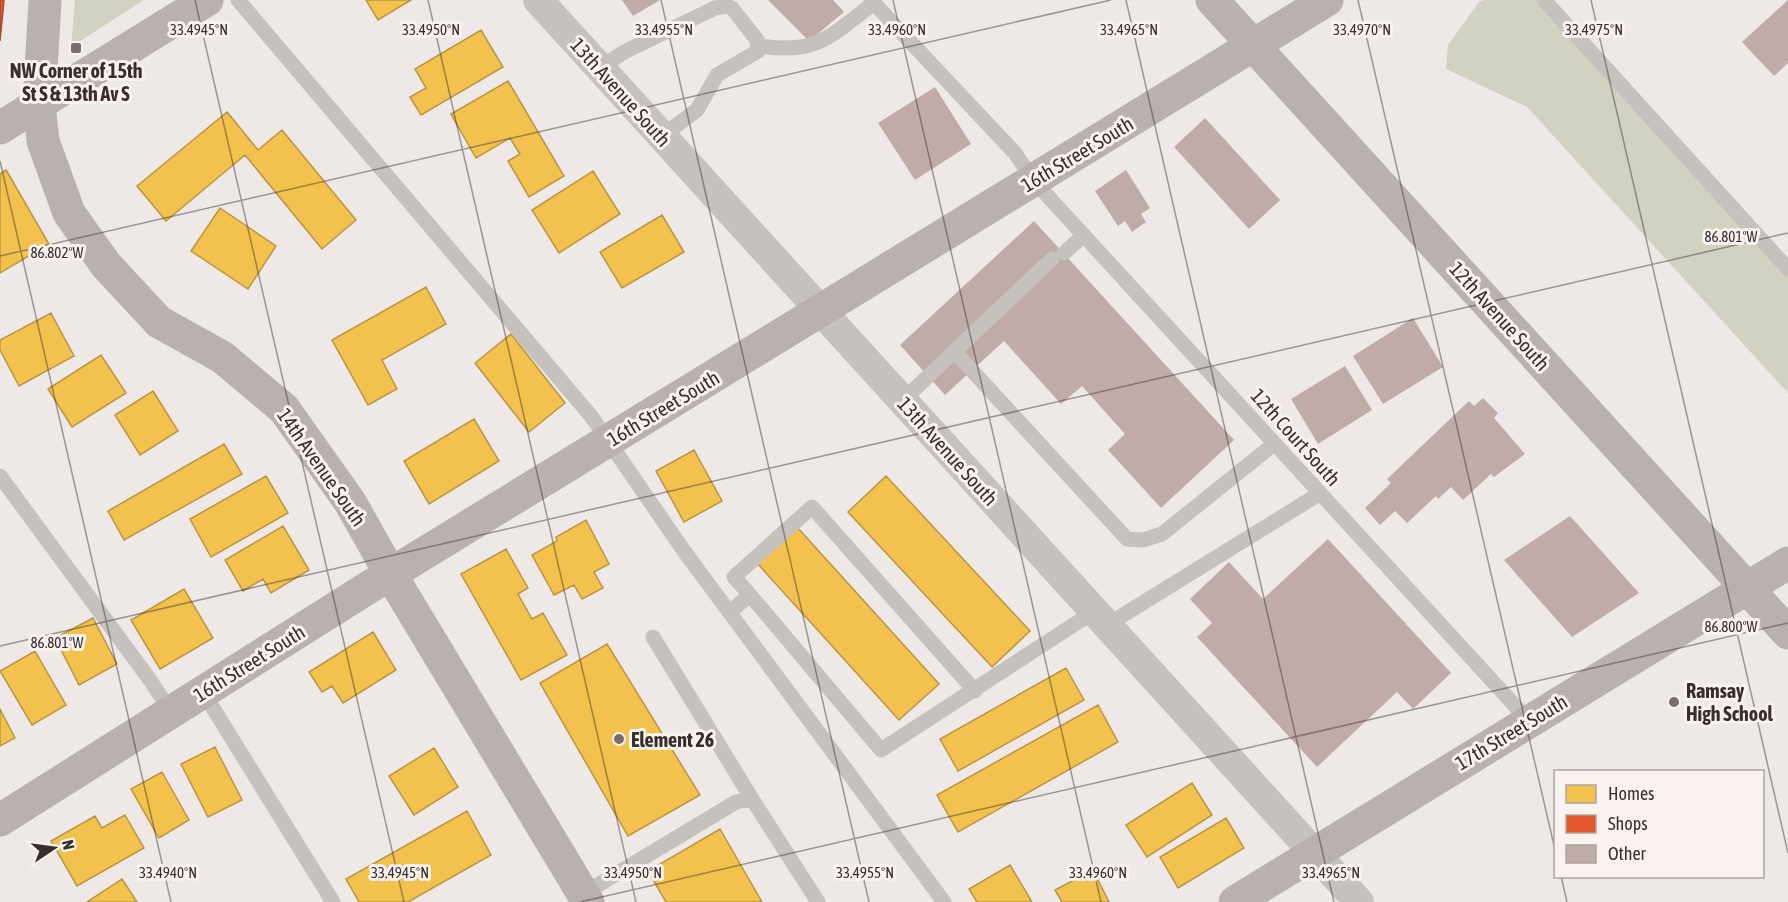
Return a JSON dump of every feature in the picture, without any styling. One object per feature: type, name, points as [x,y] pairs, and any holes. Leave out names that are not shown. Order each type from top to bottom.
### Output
[{"type":"street","name":"14th Avenue South","points":[[45,0],[39,105],[43,141],[69,213],[106,265],[159,322],[222,357],[284,409],[350,502],[391,575],[586,898]]},
{"type":"street","points":[[0,128],[207,0]]},
{"type":"street","name":"13th Avenue South","points":[[538,0],[1359,902]]},
{"type":"street","name":"12th Avenue South","points":[[1212,0],[1788,633]]},
{"type":"street","name":"16th Street South","points":[[0,820],[391,575],[1327,0]]},
{"type":"street","name":"17th Street South","points":[[1235,902],[1788,563]]},
{"type":"lane","points":[[238,0],[591,416],[730,612],[944,902]]},
{"type":"lane","points":[[1544,0],[1788,269]]},
{"type":"lane","points":[[600,68],[624,52],[720,6],[732,8],[759,46],[791,51],[815,45],[873,2]]},
{"type":"lane","name":"12th Court South","points":[[873,2],[1015,153],[1033,180],[1529,721]]},
{"type":"lane","points":[[662,137],[697,110],[717,75],[755,55],[759,46]]},
{"type":"lane","points":[[902,401],[1058,256],[1084,235]]},
{"type":"lane","points":[[954,351],[1127,539],[1143,540],[1162,534],[1274,444]]},
{"type":"lane","points":[[0,476],[171,712]]},
{"type":"lane","points":[[975,691],[812,507],[734,577],[881,750],[975,691],[1319,494]]},
{"type":"lane","points":[[730,612],[750,595]]},
{"type":"lane","points":[[653,637],[818,902]]},
{"type":"lane","points":[[202,692],[333,902]]},
{"type":"lane","points":[[586,898],[736,802],[752,799]]},
{"type":"green space","points":[[75,0],[144,0],[71,47]]},
{"type":"green space","points":[[1484,0],[1544,0],[1788,269],[1788,393],[1527,107],[1446,69],[1448,45],[1479,2]]},
{"type":"building: Homes","points":[[366,0],[411,0],[378,20]]},
{"type":"building: Homes","points":[[481,30],[503,67],[421,115],[410,97],[426,88],[415,69]]},
{"type":"building: Homes","points":[[508,81],[564,176],[529,197],[508,161],[520,154],[510,138],[476,158],[451,114]]},
{"type":"building: Homes","points":[[227,112],[258,150],[282,130],[356,220],[322,249],[245,155],[166,221],[137,186]]},
{"type":"building: Homes","points":[[6,170],[49,244],[0,273],[0,174]]},
{"type":"building: Homes","points":[[593,171],[620,214],[559,253],[532,210]]},
{"type":"building: Homes","points":[[220,208],[276,246],[248,289],[191,251]]},
{"type":"building: Homes","points":[[662,215],[684,252],[622,288],[600,252]]},
{"type":"building: Homes","points":[[426,287],[446,324],[382,360],[397,389],[368,405],[332,340]]},
{"type":"building: Homes","points":[[51,313],[74,356],[19,386],[0,350],[0,340]]},
{"type":"building: Homes","points":[[511,334],[565,403],[529,432],[475,363]]},
{"type":"building: Homes","points":[[101,355],[126,393],[72,427],[48,389]]},
{"type":"building: Homes","points":[[153,391],[178,431],[140,455],[115,415]]},
{"type":"building: Homes","points":[[474,419],[499,461],[429,504],[404,461]]},
{"type":"building: Homes","points":[[224,444],[242,474],[124,540],[108,511]]},
{"type":"building: Homes","points":[[694,450],[722,501],[684,522],[656,471]]},
{"type":"building: Homes","points":[[266,476],[288,513],[211,557],[190,519]]},
{"type":"building: Homes","points":[[886,476],[1030,631],[992,667],[848,512]]},
{"type":"building: Homes","points":[[586,520],[609,564],[594,572],[603,588],[582,599],[574,585],[554,595],[532,555],[557,541],[556,537]]},
{"type":"building: Homes","points":[[283,526],[309,570],[271,593],[263,579],[243,591],[225,560]]},
{"type":"building: Homes","points":[[797,527],[939,684],[899,720],[757,563]]},
{"type":"building: Homes","points":[[506,549],[528,588],[518,594],[532,619],[543,613],[567,655],[521,680],[461,574]]},
{"type":"building: Homes","points":[[184,589],[213,638],[160,669],[131,620]]},
{"type":"building: Homes","points":[[93,618],[117,664],[79,685],[55,638]]},
{"type":"building: Homes","points":[[373,632],[396,670],[343,703],[332,686],[322,692],[309,672]]},
{"type":"building: Homes","name":"Element 26","points":[[607,644],[700,795],[628,836],[540,683]]},
{"type":"building: Homes","points":[[35,651],[66,705],[32,725],[0,671]]},
{"type":"building: Homes","points":[[1066,668],[1084,700],[958,771],[940,739]]},
{"type":"building: Homes","points":[[1098,705],[1118,742],[958,832],[937,795]]},
{"type":"building: Homes","points":[[0,709],[15,738],[0,746]]},
{"type":"building: Homes","points":[[215,747],[242,800],[208,817],[181,764]]},
{"type":"building: Homes","points":[[434,748],[458,787],[414,815],[389,776]]},
{"type":"building: Homes","points":[[162,772],[189,820],[159,838],[131,789]]},
{"type":"building: Homes","points":[[1192,783],[1212,815],[1147,857],[1126,825]]},
{"type":"building: Homes","points":[[467,811],[491,855],[408,902],[359,902],[346,879]]},
{"type":"building: Homes","points":[[125,815],[144,848],[77,886],[51,841],[95,816],[102,828]]},
{"type":"building: Homes","points":[[1226,818],[1244,848],[1178,888],[1160,857]]},
{"type":"building: Homes","points":[[720,829],[762,902],[666,902],[648,871]]},
{"type":"building: Homes","points":[[1010,865],[1032,902],[977,902],[969,889]]},
{"type":"building: Homes","points":[[1093,870],[1109,902],[1062,902],[1055,890]]},
{"type":"building: Homes","points":[[122,879],[137,902],[87,902]]},
{"type":"building: Shops","points":[[0,0],[4,0],[0,41]]},
{"type":"building: Other","points":[[622,0],[660,0],[633,16]]},
{"type":"building: Other","points":[[768,0],[833,0],[844,12],[809,41]]},
{"type":"building: Other","points":[[1788,0],[1788,63],[1774,76],[1742,42]]},
{"type":"building: Other","points":[[935,87],[971,144],[915,180],[878,123]]},
{"type":"building: Other","points":[[1205,118],[1280,200],[1249,229],[1174,147]]},
{"type":"building: Other","points":[[1126,170],[1150,208],[1141,214],[1146,222],[1132,232],[1125,221],[1118,226],[1095,191]]},
{"type":"building: Other","points":[[1034,221],[1234,440],[1161,508],[1108,450],[1125,434],[1082,386],[1061,404],[1004,341],[945,395],[900,345]]},
{"type":"building: Other","points":[[1413,318],[1443,367],[1383,404],[1353,356]]},
{"type":"building: Other","points":[[1345,366],[1372,410],[1318,444],[1291,399]]},
{"type":"building: Other","points":[[1483,398],[1498,413],[1494,418],[1525,454],[1494,477],[1491,474],[1463,500],[1451,487],[1438,499],[1436,496],[1407,523],[1395,511],[1380,525],[1365,508],[1391,483],[1387,479],[1469,401],[1474,406]]},
{"type":"building: Other","points":[[1570,516],[1639,593],[1572,637],[1504,560]]},
{"type":"building: Other","points":[[1328,539],[1451,673],[1413,709],[1397,692],[1317,767],[1197,637],[1212,623],[1190,599],[1229,562],[1263,599]]},
{"type":"place","name":"NW Corner of 15th St S & 13th Av S","points":[[76,48]]},
{"type":"place","name":"Ramsay High School","points":[[1674,702]]},
{"type":"place","name":"Element 26","points":[[619,739]]}]
